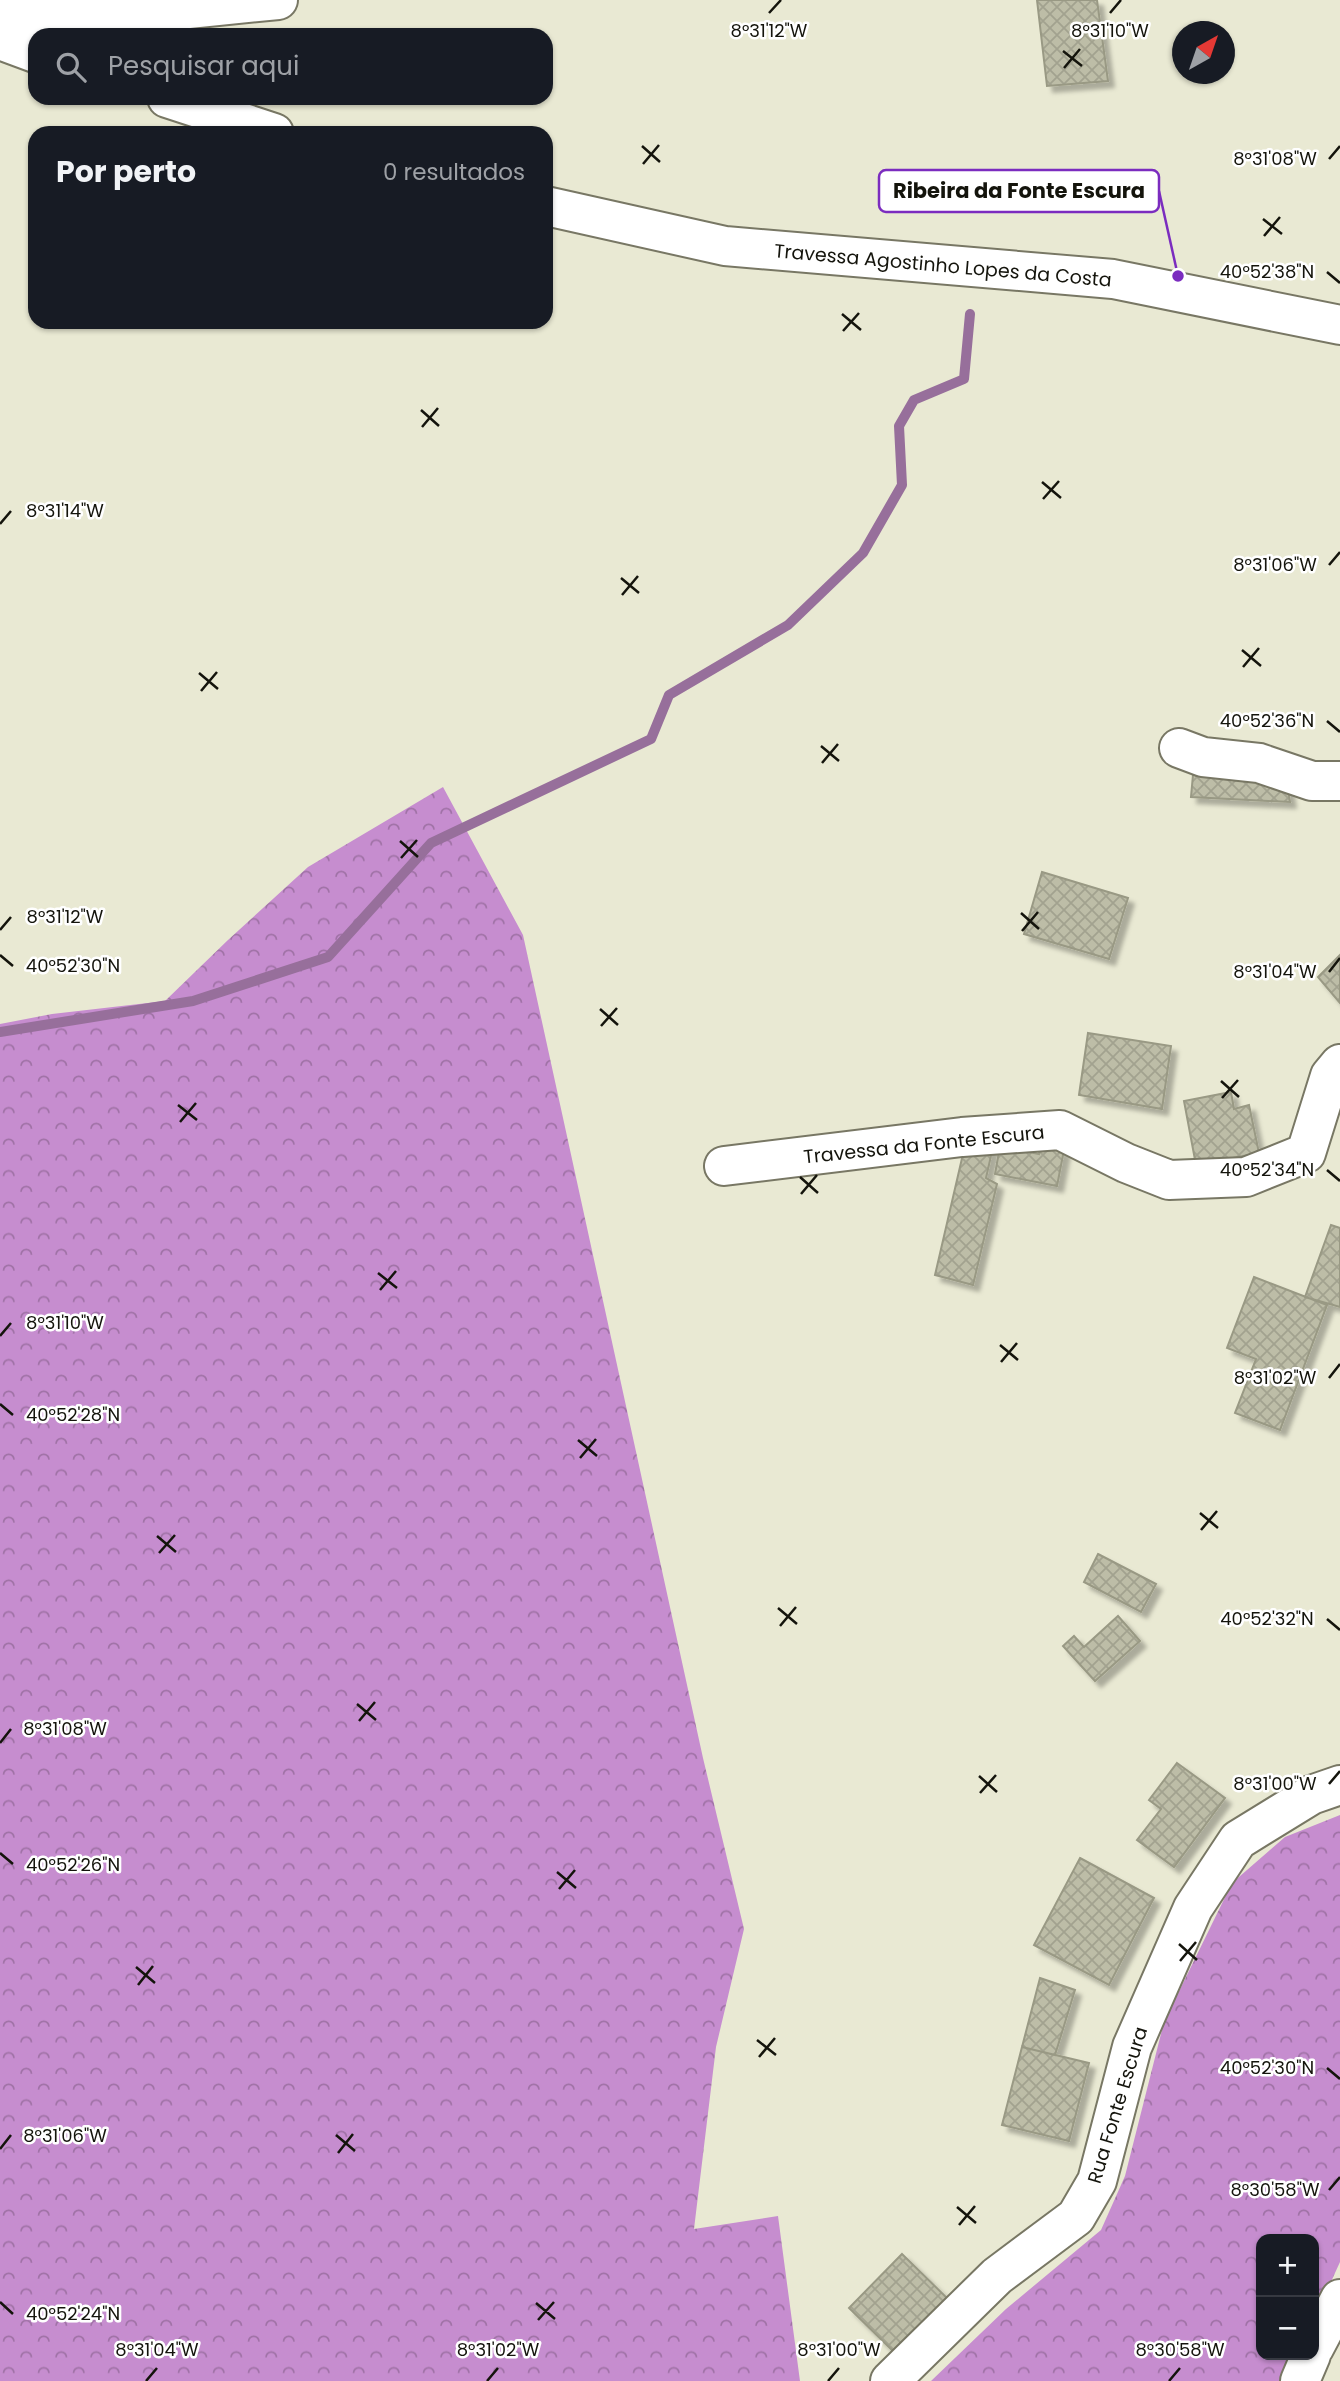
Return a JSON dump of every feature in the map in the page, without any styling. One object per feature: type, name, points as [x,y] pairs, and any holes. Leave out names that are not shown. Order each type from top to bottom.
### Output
[{"type":"street","points":[[0,15],[169,11],[278,0]]},
{"type":"street","points":[[0,40],[28,50]]},
{"type":"street","points":[[188,105],[253,126]]},
{"type":"street","name":"Travessa Agostinho Lopes da Costa","points":[[553,208],[725,246],[1112,279],[1340,325]]},
{"type":"street","points":[[1179,748],[1203,757],[1259,764],[1312,780],[1340,781]]},
{"type":"street","name":"Travessa da Fonte Escura","points":[[724,1166],[962,1137],[1060,1129],[1126,1163],[1169,1180],[1246,1177],[1306,1153],[1330,1076],[1340,1064]]},
{"type":"street","name":"Rua Fonte Escura","points":[[890,2381],[997,2276],[1076,2217],[1097,2181],[1132,2046],[1193,1908],[1238,1840],[1311,1795],[1340,1785]]},
{"type":"street","points":[[1319,2338],[1340,2298]]},
{"type":"street","points":[[1300,2381],[1309,2360]]},
{"type":"green space","points":[[443,787],[523,935],[703,1758],[744,1929],[716,2047],[694,2229],[778,2216],[800,2381],[0,2381],[0,1024],[52,1014],[165,1001],[308,867]]},
{"type":"green space","points":[[1340,1815],[1340,2262],[1319,2308],[1319,2234],[1256,2234],[1256,2360],[1296,2360],[1287,2381],[931,2381],[1006,2309],[1101,2230],[1125,2176],[1164,2022],[1232,1883],[1285,1837]]},
{"type":"building","points":[[1037,0],[1097,0],[1108,81],[1047,86]]},
{"type":"building","points":[[1194,764],[1286,779],[1290,802],[1191,797]]},
{"type":"building","points":[[1042,872],[1128,898],[1109,959],[1024,934]]},
{"type":"building","points":[[1340,955],[1340,1003],[1318,977]]},
{"type":"building","points":[[1088,1033],[1171,1046],[1162,1109],[1079,1095]]},
{"type":"building","points":[[1231,1092],[1234,1109],[1249,1105],[1259,1153],[1196,1165],[1184,1101]]},
{"type":"building","points":[[966,1141],[993,1147],[986,1178],[997,1184],[973,1285],[935,1275]]},
{"type":"building","points":[[1000,1146],[1039,1154],[1041,1146],[1064,1150],[1057,1186],[995,1174]]},
{"type":"building","points":[[1331,1225],[1340,1228],[1340,1307],[1305,1297]]},
{"type":"building","points":[[1254,1277],[1327,1305],[1280,1430],[1235,1413],[1256,1359],[1227,1348]]},
{"type":"building","points":[[1098,1554],[1156,1584],[1141,1612],[1084,1582]]},
{"type":"building","points":[[1118,1616],[1140,1641],[1095,1681],[1063,1646],[1074,1636],[1084,1647]]},
{"type":"building","points":[[1177,1763],[1225,1798],[1174,1867],[1137,1840],[1161,1809],[1149,1800]]},
{"type":"building","points":[[1080,1858],[1154,1898],[1109,1985],[1034,1945]]},
{"type":"building","points":[[1040,1978],[1075,1990],[1055,2055],[1022,2047]]},
{"type":"building","points":[[1022,2047],[1089,2063],[1069,2141],[1002,2125]]},
{"type":"building","points":[[902,2254],[949,2300],[896,2354],[849,2308]]},
{"type":"waterway","points":[[0,1032],[193,1001],[328,957],[431,843],[651,739],[669,695],[788,625],[863,553],[902,485],[899,426],[914,400],[964,379],[970,314]]},
{"type":"place","name":"Ribeira da Fonte Escura","points":[[1178,276]]}]
